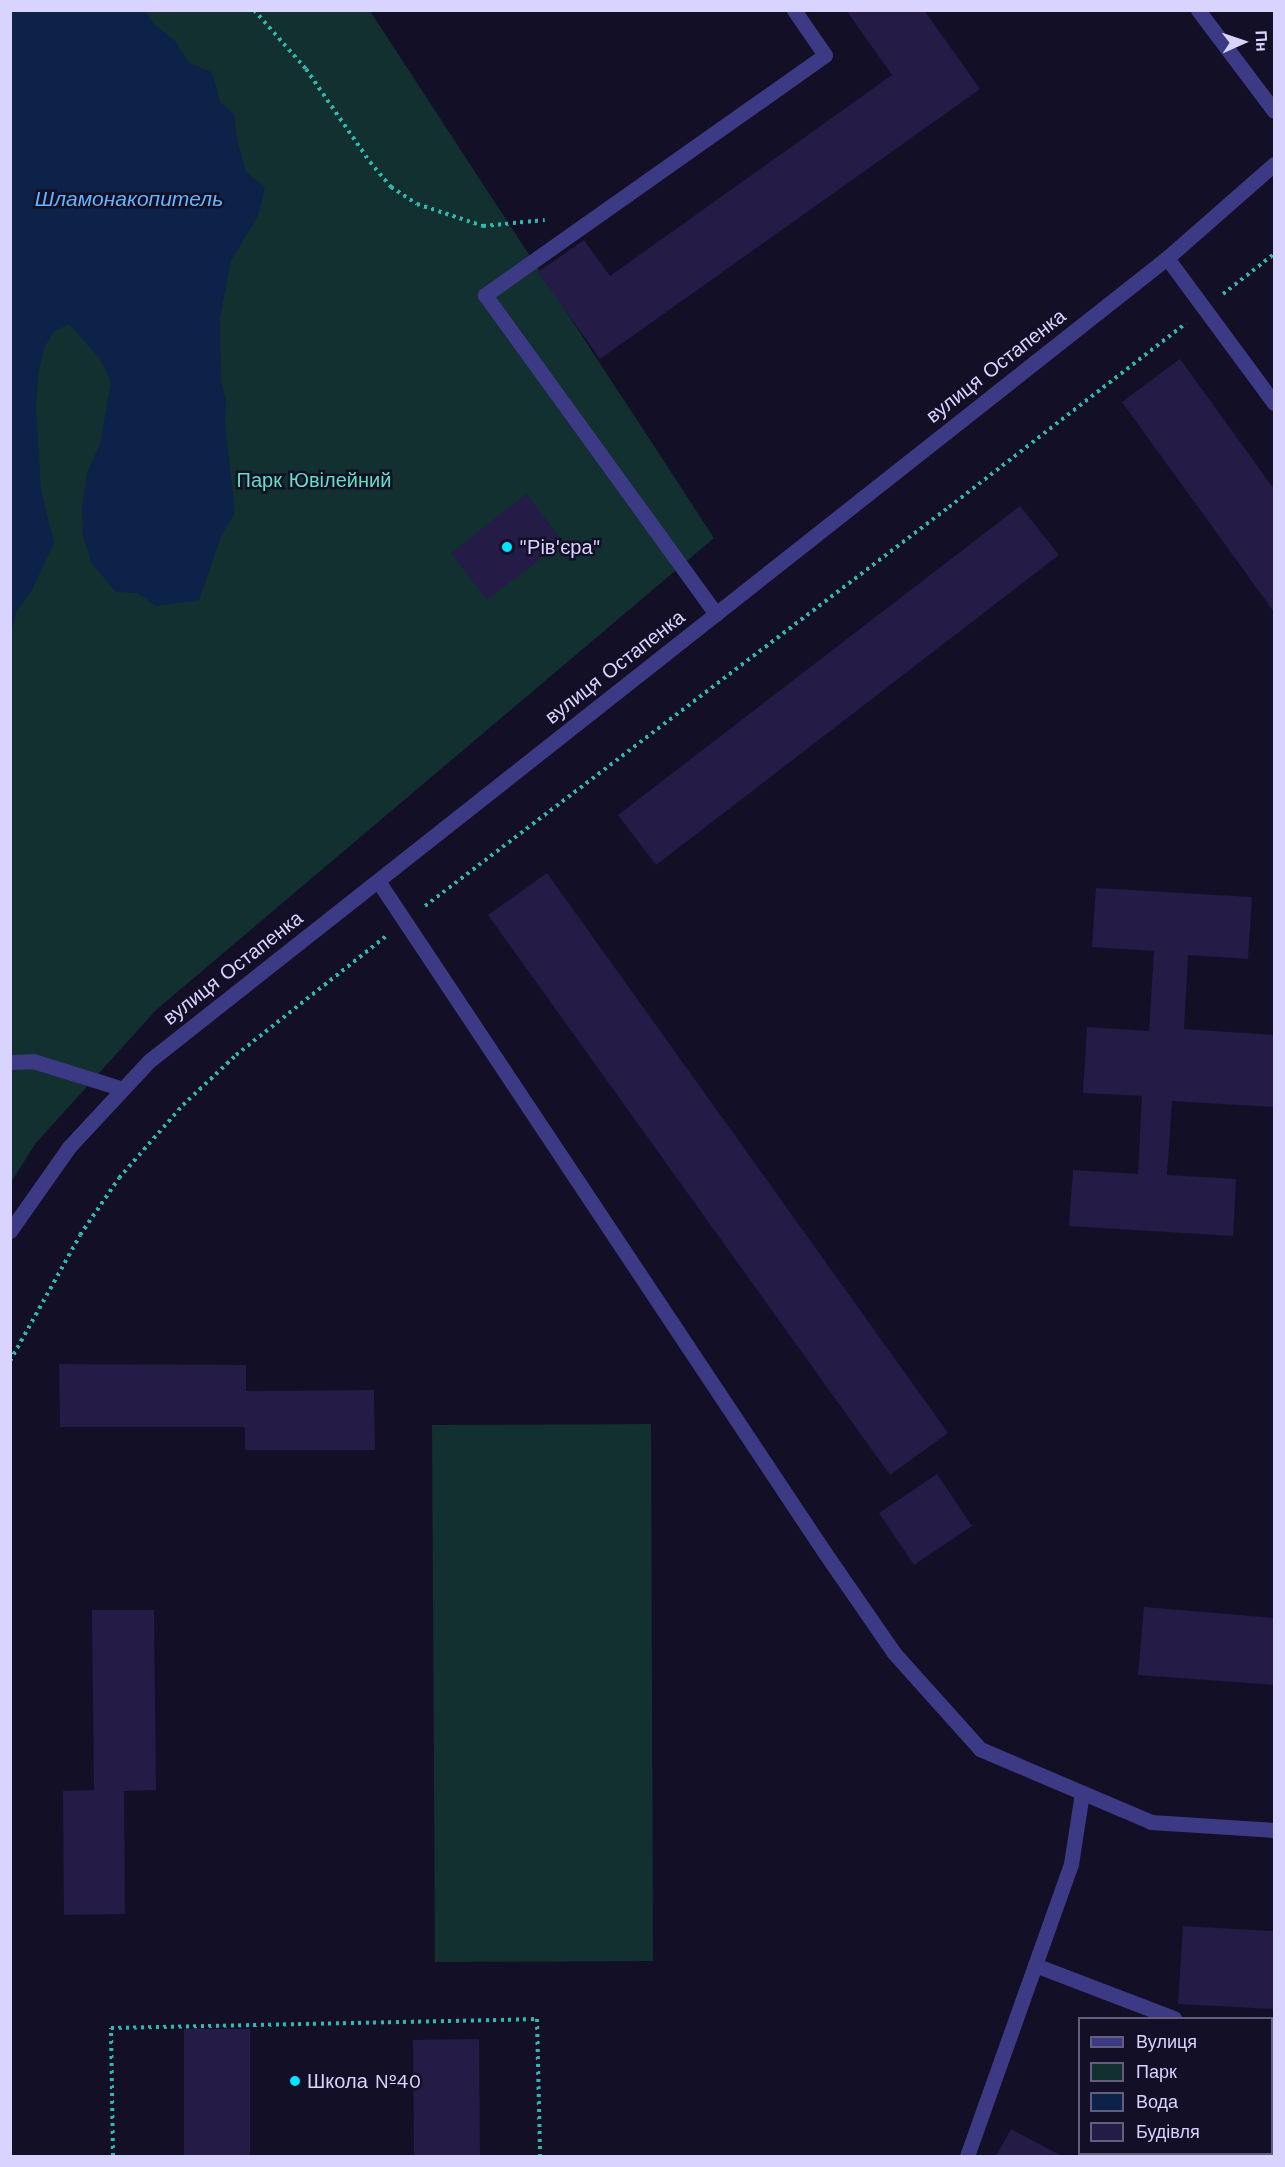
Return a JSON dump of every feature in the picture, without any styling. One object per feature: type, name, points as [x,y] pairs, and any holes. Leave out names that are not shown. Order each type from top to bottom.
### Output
[{"type":"street","points":[[716,614],[485,295],[825,55],[794,10]]},
{"type":"street","points":[[1198,10],[1275,111]]},
{"type":"street","name":"вулиця Остапенка","points":[[10,1231],[69,1147],[158,1054],[1167,258],[1275,164]]},
{"type":"street","points":[[1167,258],[1275,403]]},
{"type":"street","points":[[378,881],[894,1653],[980,1749],[1151,1822],[1275,1830]]},
{"type":"street","points":[[10,1062],[33,1061],[123,1089]]},
{"type":"street","points":[[967,2157],[1071,1864],[1082,1793]]},
{"type":"street","points":[[1035,1965],[1169,2017]]},
{"type":"path","points":[[254,10],[306,69],[370,162],[391,188],[417,204],[483,226],[554,218]]},
{"type":"path","points":[[10,1361],[80,1235],[119,1178],[183,1105],[236,1055],[405,921],[940,515],[1275,254]]},
{"type":"path","points":[[113,2157],[111,2028],[537,2019],[540,2157]]},
{"type":"green space","name":"Парк Ювілейний","points":[[11,11],[370,11],[714,538],[156,1010],[36,1143],[11,1182]]},
{"type":"green space","points":[[651,1424],[653,1961],[435,1962],[432,1425]]},
{"type":"water","name":"Шламонакопитель","points":[[11,10],[145,11],[154,24],[175,41],[189,63],[212,72],[220,102],[234,114],[237,140],[246,172],[265,187],[258,216],[231,261],[220,317],[221,380],[226,402],[225,423],[235,512],[221,537],[199,600],[156,606],[137,593],[116,592],[92,564],[83,536],[82,507],[87,473],[100,444],[111,382],[100,359],[69,324],[54,331],[44,348],[38,375],[36,405],[41,491],[54,543],[32,590],[16,612],[11,632]]},
{"type":"building","points":[[846,10],[924,10],[980,89],[600,359],[538,272],[584,240],[610,276],[892,75]]},
{"type":"building","points":[[1180,359],[1274,489],[1274,612],[1122,402]]},
{"type":"building","name":"\"Рів'єра\"","points":[[526,494],[563,541],[487,600],[451,553]]},
{"type":"building","points":[[1020,506],[1059,555],[656,865],[618,815]]},
{"type":"building","points":[[547,873],[948,1433],[890,1475],[488,915]]},
{"type":"building","points":[[1096,888],[1252,897],[1248,959],[1188,955],[1184,1029],[1274,1035],[1274,1107],[1172,1101],[1167,1175],[1236,1179],[1233,1236],[1069,1226],[1073,1170],[1138,1174],[1142,1096],[1083,1093],[1087,1027],[1149,1031],[1154,951],[1092,947]]},
{"type":"building","points":[[59,1364],[246,1365],[246,1391],[374,1390],[375,1450],[245,1450],[245,1427],[60,1427]]},
{"type":"building","points":[[937,1474],[972,1526],[914,1565],[879,1513]]},
{"type":"building","points":[[1144,1607],[1274,1618],[1274,1685],[1138,1675]]},
{"type":"building","points":[[92,1610],[154,1610],[156,1790],[124,1791],[125,1914],[64,1915],[63,1791],[94,1790]]},
{"type":"building","points":[[1183,1926],[1274,1931],[1274,2009],[1178,2004]]},
{"type":"building","points":[[184,2029],[250,2029],[250,2156],[184,2156]]},
{"type":"building","points":[[479,2039],[480,2156],[414,2156],[413,2040]]},
{"type":"building","points":[[1011,2129],[1062,2156],[996,2156]]},
{"type":"place","name":"\"Рів'єра\"","points":[[507,547]]},
{"type":"place","name":"Школа №40","points":[[295,2081]]}]
